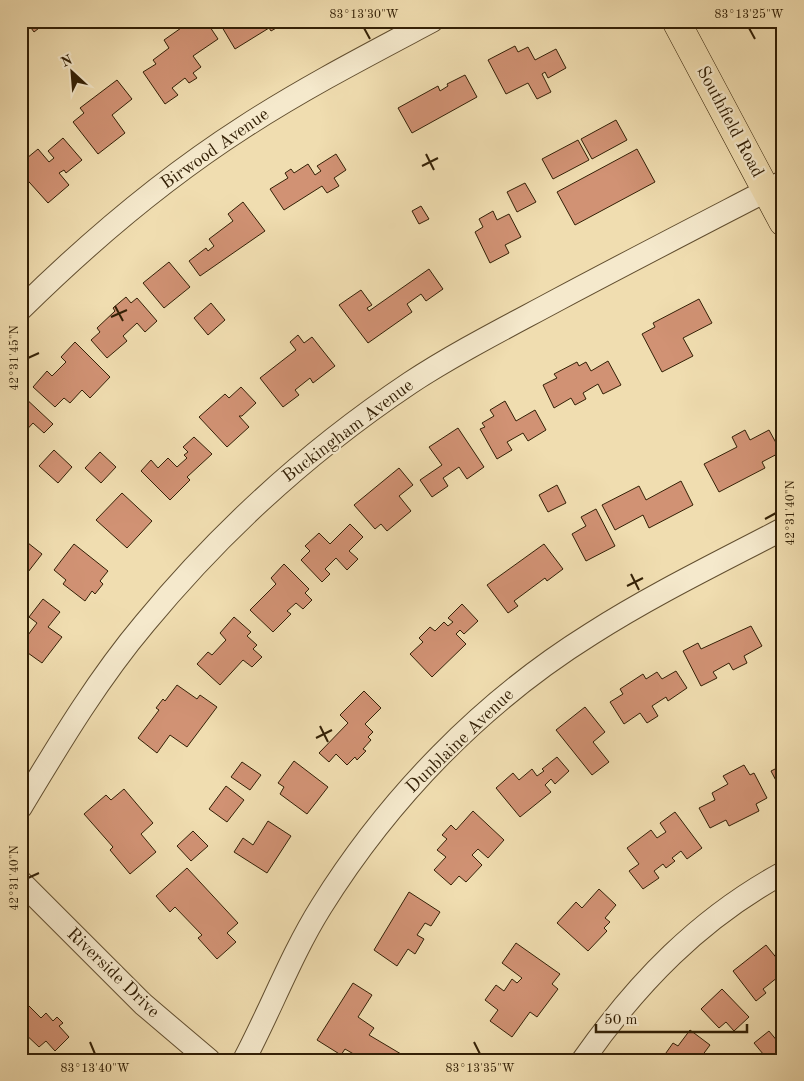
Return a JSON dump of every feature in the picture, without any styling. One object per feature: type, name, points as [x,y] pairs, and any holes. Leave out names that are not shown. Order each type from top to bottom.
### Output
[{"type":"main road","name":"Southfield Road","points":[[676,21],[774,186],[783,222]]},
{"type":"street","name":"Birwood Avenue","points":[[21,309],[99,237],[203,155],[296,95],[432,21]]},
{"type":"street","name":"Buckingham Avenue","points":[[21,807],[92,693],[144,624],[202,558],[251,508],[289,474],[350,426],[410,383],[480,341],[774,186]]},
{"type":"street","name":"Dunblaine Avenue","points":[[244,1060],[290,962],[314,918],[353,859],[420,776],[494,706],[575,644],[663,592],[783,529]]},
{"type":"street","points":[[583,1060],[630,997],[661,963],[716,916],[783,873]]},
{"type":"street","name":"Riverside Drive","points":[[21,882],[143,1004],[208,1060]]},
{"type":"building","points":[[26,21],[48,21],[34,32]]},
{"type":"building","points":[[191,21],[206,21],[218,39],[193,56],[201,67],[193,73],[197,78],[189,83],[185,78],[172,88],[178,95],[165,104],[143,72],[156,64],[153,60],[169,48],[164,40]]},
{"type":"building","points":[[220,21],[284,21],[285,23],[271,31],[269,28],[235,49]]},
{"type":"building","points":[[515,46],[518,52],[528,47],[535,60],[556,49],[566,68],[548,78],[545,72],[542,74],[551,92],[537,99],[528,83],[506,94],[488,60]]},
{"type":"building","points":[[465,75],[477,97],[412,133],[398,108],[438,86],[440,91],[448,86],[447,84]]},
{"type":"building","points":[[117,80],[132,99],[112,115],[125,133],[98,154],[73,122],[84,113],[80,108]]},
{"type":"building","points":[[616,120],[627,140],[592,159],[581,139]]},
{"type":"building","points":[[63,138],[82,160],[66,173],[64,170],[59,173],[69,185],[48,203],[21,173],[21,163],[38,149],[49,162],[54,158],[48,151]]},
{"type":"building","points":[[578,140],[589,160],[553,179],[542,159]]},
{"type":"building","points":[[637,149],[655,182],[575,225],[557,192]]},
{"type":"building","points":[[336,154],[346,170],[334,178],[339,186],[327,193],[322,186],[284,210],[270,189],[288,178],[285,173],[291,169],[294,173],[308,164],[315,175],[321,171],[317,166]]},
{"type":"building","points":[[525,183],[536,202],[517,212],[507,192]]},
{"type":"building","points":[[243,202],[265,231],[200,276],[189,261],[206,248],[208,251],[214,246],[209,239],[233,221],[228,214]]},
{"type":"building","points":[[421,206],[429,219],[419,224],[412,211]]},
{"type":"building","points":[[493,211],[497,220],[509,214],[521,237],[505,245],[509,253],[490,263],[475,232],[483,227],[479,219]]},
{"type":"building","points":[[169,262],[190,287],[164,308],[143,283]]},
{"type":"building","points":[[429,269],[443,289],[426,301],[421,294],[407,304],[412,312],[368,343],[339,305],[361,290],[372,305],[367,308],[369,311]]},
{"type":"building","points":[[126,297],[131,303],[137,298],[157,321],[145,332],[137,323],[123,336],[127,341],[107,358],[91,340],[100,332],[97,328],[115,311],[113,308]]},
{"type":"building","points":[[699,299],[712,323],[683,338],[693,356],[662,372],[642,334],[655,327],[653,323]]},
{"type":"building","points":[[211,303],[225,320],[208,335],[194,318]]},
{"type":"building","points":[[298,335],[304,343],[312,337],[335,366],[313,383],[310,378],[295,390],[299,395],[283,407],[260,378],[296,350],[290,342]]},
{"type":"building","points":[[75,342],[110,377],[90,398],[82,390],[70,403],[64,398],[55,407],[33,387],[47,371],[52,376],[66,362],[61,357]]},
{"type":"building","points":[[608,361],[621,385],[603,394],[598,384],[583,393],[586,399],[575,405],[571,398],[554,408],[543,385],[557,378],[554,374],[577,362],[579,366],[586,362],[591,371]]},
{"type":"building","points":[[241,387],[256,403],[242,416],[239,416],[249,427],[227,447],[199,417],[225,394],[229,398]]},
{"type":"building","points":[[23,396],[53,424],[44,433],[33,423],[21,436]]},
{"type":"building","points":[[505,401],[516,421],[535,410],[546,430],[528,441],[523,433],[507,442],[512,450],[497,459],[480,429],[485,427],[482,423],[494,416],[490,410]]},
{"type":"building","points":[[458,428],[484,467],[467,479],[459,467],[443,478],[448,486],[432,497],[420,480],[442,465],[429,447]]},
{"type":"building","points":[[745,430],[750,440],[769,430],[781,452],[762,462],[765,468],[719,492],[704,464],[737,447],[732,437]]},
{"type":"building","points":[[194,437],[212,454],[187,477],[190,480],[170,500],[141,471],[151,460],[158,468],[168,458],[177,467],[187,458],[184,455],[188,452],[183,447]]},
{"type":"building","points":[[54,450],[72,467],[58,483],[39,466]]},
{"type":"building","points":[[100,452],[116,467],[101,483],[85,468]]},
{"type":"building","points":[[399,468],[413,485],[399,496],[411,511],[387,531],[381,524],[375,529],[354,505]]},
{"type":"building","points":[[681,481],[693,505],[649,528],[643,515],[615,530],[602,505],[639,486],[646,500]]},
{"type":"building","points":[[557,485],[566,503],[548,512],[539,495]]},
{"type":"building","points":[[122,493],[152,521],[127,548],[96,520]]},
{"type":"building","points":[[596,509],[615,546],[586,561],[572,534],[586,526],[581,517]]},
{"type":"building","points":[[350,524],[363,537],[349,551],[358,559],[347,570],[336,558],[325,569],[330,574],[322,582],[301,560],[310,551],[305,546],[319,533],[330,544]]},
{"type":"building","points":[[23,539],[42,554],[28,572],[21,567],[21,541]]},
{"type":"building","points":[[74,544],[108,571],[100,581],[103,584],[95,594],[92,591],[85,601],[63,584],[66,580],[54,570]]},
{"type":"building","points":[[544,544],[563,569],[547,581],[545,578],[514,601],[518,606],[508,613],[487,585]]},
{"type":"building","points":[[284,564],[309,589],[305,593],[312,600],[303,609],[296,603],[287,611],[291,614],[273,632],[250,610],[276,584],[271,578]]},
{"type":"building","points":[[43,599],[60,612],[48,627],[62,637],[42,663],[21,648],[21,631],[28,635],[37,623],[29,617]]},
{"type":"building","points":[[462,604],[478,621],[464,634],[460,630],[456,634],[466,644],[432,677],[410,654],[423,642],[419,638],[430,627],[435,631],[444,622],[448,626],[453,622],[448,618]]},
{"type":"building","points":[[234,617],[251,632],[247,636],[257,645],[253,649],[262,657],[252,667],[243,660],[220,685],[197,664],[208,652],[212,655],[226,640],[220,633]]},
{"type":"building","points":[[751,626],[762,646],[744,656],[747,663],[733,670],[729,663],[713,672],[717,678],[701,686],[683,651],[698,643],[701,649]]},
{"type":"building","points":[[676,671],[687,688],[668,701],[666,697],[652,706],[658,716],[647,723],[640,713],[624,724],[610,702],[623,694],[620,689],[643,674],[646,679],[657,672],[662,679]]},
{"type":"building","points":[[177,685],[197,699],[200,695],[217,707],[187,747],[170,735],[157,753],[138,738],[159,710],[156,708],[163,699],[165,701]]},
{"type":"building","points":[[364,691],[381,708],[365,724],[373,732],[368,737],[371,740],[363,749],[366,751],[357,760],[355,757],[347,765],[336,754],[329,762],[319,753],[348,723],[340,715]]},
{"type":"building","points":[[585,707],[605,732],[593,742],[609,762],[592,775],[556,730]]},
{"type":"building","points":[[557,757],[569,771],[555,784],[551,779],[545,785],[551,792],[520,817],[496,788],[513,773],[519,780],[532,769],[537,776],[544,771],[542,769]]},
{"type":"building","points":[[294,761],[328,787],[307,814],[280,794],[284,787],[278,783]]},
{"type":"building","points":[[242,762],[261,775],[250,790],[231,777]]},
{"type":"building","points":[[744,765],[750,775],[754,773],[767,798],[756,804],[759,811],[729,826],[726,820],[710,828],[699,808],[715,800],[712,793],[728,784],[723,776]]},
{"type":"building","points":[[783,765],[783,794],[771,771]]},
{"type":"building","points":[[226,786],[244,800],[227,822],[209,809]]},
{"type":"building","points":[[124,789],[153,823],[141,834],[156,852],[130,874],[110,850],[113,847],[84,814],[106,795],[111,800]]},
{"type":"building","points":[[473,811],[504,840],[488,858],[478,849],[472,855],[482,865],[466,882],[459,876],[451,885],[434,870],[446,857],[437,850],[447,839],[442,835],[451,825],[456,830]]},
{"type":"building","points":[[675,812],[702,848],[687,859],[681,851],[672,858],[675,861],[666,868],[663,864],[654,871],[659,878],[643,889],[629,871],[639,864],[627,848],[651,830],[657,838],[666,832],[660,823]]},
{"type":"building","points":[[268,821],[291,836],[267,873],[234,852],[243,838],[253,845]]},
{"type":"building","points":[[193,831],[208,846],[191,861],[177,846]]},
{"type":"building","points":[[187,868],[238,923],[227,933],[236,942],[217,959],[198,938],[202,935],[175,907],[170,912],[156,896]]},
{"type":"building","points":[[599,889],[616,905],[605,918],[610,922],[604,928],[607,931],[588,951],[557,923],[576,902],[582,908]]},
{"type":"building","points":[[409,892],[440,912],[431,926],[425,923],[417,935],[424,939],[415,954],[408,949],[397,966],[374,950]]},
{"type":"building","points":[[516,943],[560,974],[552,984],[558,989],[537,1017],[530,1012],[512,1037],[490,1021],[498,1010],[485,1000],[496,985],[504,991],[512,979],[517,983],[522,978],[502,963]]},
{"type":"building","points":[[766,945],[783,966],[783,973],[763,989],[766,993],[756,1001],[733,971]]},
{"type":"building","points":[[353,983],[372,995],[358,1017],[374,1028],[369,1035],[401,1054],[398,1060],[354,1060],[357,1056],[345,1049],[341,1055],[317,1040]]},
{"type":"building","points":[[722,989],[749,1017],[734,1031],[726,1022],[719,1028],[701,1009]]},
{"type":"building","points":[[21,998],[41,1018],[46,1013],[53,1021],[57,1017],[63,1023],[59,1026],[69,1037],[55,1051],[46,1041],[39,1047],[21,1030]]},
{"type":"building","points":[[690,1030],[710,1045],[699,1060],[661,1060],[673,1043],[678,1046]]},
{"type":"building","points":[[769,1031],[783,1048],[771,1060],[768,1060],[754,1043]]}]
